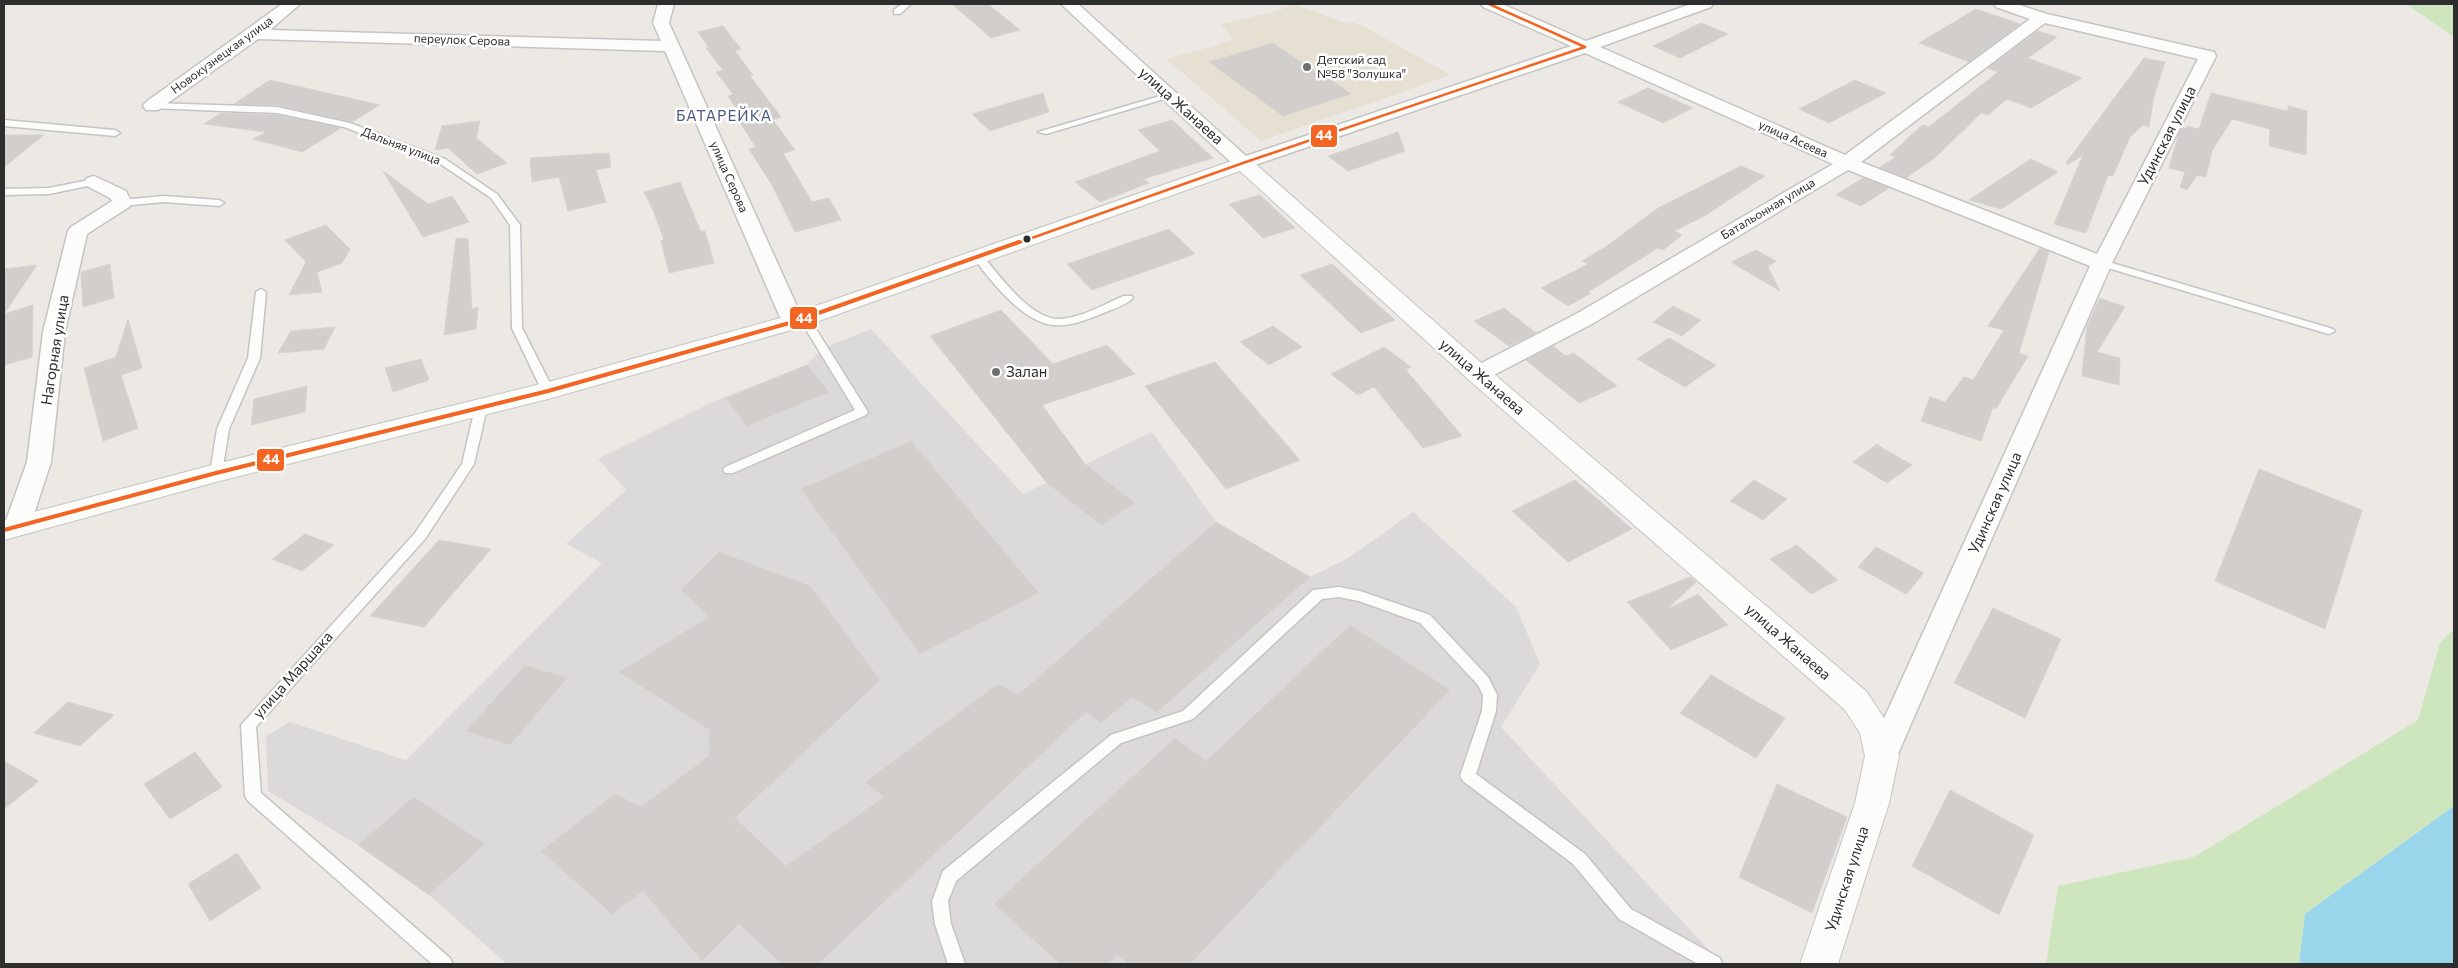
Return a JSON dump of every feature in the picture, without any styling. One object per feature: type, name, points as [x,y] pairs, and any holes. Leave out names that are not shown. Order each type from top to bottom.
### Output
[{"type":"street","name":"Новокузнецкая улица","points":[[152,106],[254,34],[292,4]]},
{"type":"street","name":"улица Серова","points":[[666,4],[661,23],[670,46],[798,320]]},
{"type":"street","name":"улица Жанаева","points":[[1069,4],[1478,374],[1856,701],[1875,729],[1882,756]]},
{"type":"street","name":"улица Асеева","points":[[1489,4],[1847,162],[2102,263]]},
{"type":"street","points":[[10,528],[216,473],[548,391],[798,320],[1243,163],[1585,47],[1705,4]]},
{"type":"street","points":[[2002,4],[2042,18]]},
{"type":"street","name":"Удинская улица","points":[[1819,964],[1872,803],[1882,756],[2102,263],[2208,56],[2042,18]]},
{"type":"street","name":"Батальонная улица","points":[[1478,374],[1584,319],[1847,162],[2042,18]]},
{"type":"street","name":"переулок Серова","points":[[254,34],[670,46]]},
{"type":"street","points":[[94,182],[119,195],[122,203]]},
{"type":"street","name":"Нагорная улица","points":[[10,528],[39,462],[54,332],[78,231],[122,203]]},
{"type":"lane","points":[[897,12],[907,4]]},
{"type":"lane","points":[[1043,132],[1170,96]]},
{"type":"lane","name":"Дальняя улица","points":[[152,106],[277,110],[348,125],[442,160],[494,196],[515,225],[517,328],[548,391]]},
{"type":"lane","points":[[4,123],[115,133]]},
{"type":"lane","points":[[4,192],[50,190],[94,182]]},
{"type":"lane","points":[[122,203],[164,199],[219,203]]},
{"type":"lane","points":[[978,256],[1036,317],[1051,322],[1068,321],[1128,298]]},
{"type":"lane","points":[[2102,263],[2329,331]]},
{"type":"lane","points":[[216,473],[224,429],[254,358],[261,292]]},
{"type":"lane","points":[[729,470],[862,412],[798,320]]},
{"type":"lane","name":"улица Маршака","points":[[444,964],[253,796],[248,725],[420,536],[468,464],[480,408]]},
{"type":"lane","points":[[956,964],[942,924],[940,901],[949,876],[1116,739],[1188,714],[1318,594],[1339,592],[1360,596],[1425,619],[1483,681],[1490,696],[1489,711],[1468,776],[1579,859],[1625,914],[1714,964]]},
{"type":"shaded area","name":"Детский сад №58 \"Золушка\"","points":[[1294,4],[1348,24],[1352,22],[1361,25],[1451,75],[1261,141],[1167,59],[1234,40],[1221,24],[1277,11]]},
{"type":"shaded area","points":[[871,329],[1023,494],[1152,432],[1216,522],[1310,577],[1350,557],[1413,512],[1516,607],[1540,664],[1501,727],[1722,964],[507,964],[429,895],[358,845],[268,791],[266,736],[290,722],[406,760],[602,563],[566,544],[626,490],[598,459],[717,400],[807,365],[823,348]]},
{"type":"green space","points":[[2406,4],[2454,4],[2454,37]]},
{"type":"green space","points":[[2454,629],[2454,806],[2305,914],[2299,964],[2046,964],[2058,886],[2194,857],[2418,720],[2440,643]]},
{"type":"water","points":[[2454,806],[2454,964],[2299,964],[2305,914]]},
{"type":"building","points":[[952,4],[988,4],[1020,30],[991,38]]},
{"type":"building","points":[[1976,9],[2020,24],[1969,62],[1919,43]]},
{"type":"building","points":[[1701,23],[1728,34],[1680,58],[1653,46]]},
{"type":"building","points":[[723,26],[741,49],[735,51],[753,75],[750,76],[781,117],[773,120],[795,150],[783,153],[812,202],[829,198],[841,220],[795,232],[772,185],[749,149],[756,147],[736,117],[741,116],[728,96],[733,94],[716,72],[723,70],[706,48],[709,48],[698,32]]},
{"type":"building","points":[[2038,31],[2057,37],[2028,58],[2082,78],[2031,108],[2007,99],[1988,115],[1981,113],[1936,157],[1906,178],[1880,167],[1896,157],[1890,155],[1922,125],[1929,127],[1998,72],[1988,68]]},
{"type":"building","points":[[1273,43],[1351,94],[1283,116],[1209,62]]},
{"type":"building","points":[[2144,58],[2165,62],[2154,96],[2149,127],[2143,125],[2130,137],[2113,176],[2108,175],[2086,233],[2054,224],[2083,155],[2067,165],[2066,163]]},
{"type":"building","points":[[270,80],[380,105],[352,122],[277,105],[234,104]]},
{"type":"building","points":[[1855,80],[1886,93],[1829,123],[1799,109]]},
{"type":"building","points":[[1648,88],[1693,108],[1663,123],[1618,102]]},
{"type":"building","points":[[1043,93],[1049,112],[990,131],[972,114]]},
{"type":"building","points":[[2211,93],[2287,111],[2289,106],[2307,111],[2306,155],[2269,146],[2270,129],[2232,119],[2212,151],[2206,177],[2197,175],[2187,190],[2180,187],[2185,172],[2169,168],[2178,136],[2182,127],[2186,129],[2187,126],[2199,129]]},
{"type":"building","points":[[221,113],[277,115],[341,128],[302,152],[253,139],[266,132],[204,124]]},
{"type":"building","points":[[1172,120],[1213,158],[1143,179],[1149,183],[1100,202],[1075,182],[1160,151],[1138,130]]},
{"type":"building","points":[[480,121],[476,138],[507,163],[477,174],[448,148],[435,150],[442,126]]},
{"type":"building","points":[[1398,132],[1405,151],[1348,171],[1328,156]]},
{"type":"building","points":[[4,135],[44,135],[4,167]]},
{"type":"building","points":[[609,153],[611,167],[596,170],[606,202],[568,211],[559,177],[532,182],[530,158]]},
{"type":"building","points":[[2031,159],[2058,172],[2001,209],[1969,200]]},
{"type":"building","points":[[1741,166],[1765,176],[1706,215],[1674,231],[1682,235],[1663,250],[1658,248],[1588,292],[1591,293],[1568,306],[1541,288],[1588,264],[1582,261],[1607,246],[1658,208]]},
{"type":"building","points":[[383,171],[428,204],[452,196],[469,222],[423,237]]},
{"type":"building","points":[[1863,178],[1889,188],[1861,206],[1836,195]]},
{"type":"building","points":[[680,182],[701,232],[705,231],[714,263],[669,273],[661,241],[664,240],[654,212],[644,192]]},
{"type":"building","points":[[1260,195],[1295,228],[1263,238],[1229,204]]},
{"type":"building","points":[[326,225],[350,249],[342,263],[317,272],[322,292],[289,295],[306,262],[285,240]]},
{"type":"building","points":[[1169,229],[1195,254],[1092,290],[1067,264]]},
{"type":"building","points":[[456,238],[468,239],[472,309],[478,307],[476,329],[444,335]]},
{"type":"building","points":[[2040,248],[2049,252],[2019,353],[2028,356],[1996,409],[1993,407],[1981,441],[1921,421],[1930,397],[1945,402],[1964,377],[1973,380],[2004,330],[1988,326]]},
{"type":"building","points":[[1756,250],[1776,261],[1768,267],[1780,291],[1731,262]]},
{"type":"building","points":[[110,264],[114,298],[83,307],[81,272]]},
{"type":"building","points":[[1332,264],[1395,320],[1361,333],[1300,275]]},
{"type":"building","points":[[37,265],[4,314],[4,269]]},
{"type":"building","points":[[2100,298],[2125,307],[2097,352],[2120,358],[2119,385],[2082,376],[2087,326]]},
{"type":"building","points":[[33,305],[32,357],[4,365],[4,314]]},
{"type":"building","points":[[1673,306],[1701,320],[1682,336],[1653,322]]},
{"type":"building","points":[[1504,308],[1536,333],[1509,346],[1474,321]]},
{"type":"building","points":[[1001,310],[1053,364],[1107,345],[1135,374],[1042,405],[1085,464],[1135,503],[1101,525],[1047,483],[930,336]]},
{"type":"building","points":[[128,319],[142,368],[121,375],[138,428],[103,441],[84,368],[116,357]]},
{"type":"building","points":[[1273,326],[1302,347],[1269,365],[1240,342]]},
{"type":"building","points":[[335,327],[324,349],[278,353],[291,331]]},
{"type":"building","points":[[1669,338],[1716,365],[1685,387],[1637,359]]},
{"type":"building","points":[[1553,346],[1566,356],[1574,353],[1617,386],[1579,403],[1526,360]]},
{"type":"building","points":[[1384,347],[1411,367],[1406,370],[1462,436],[1423,448],[1374,387],[1358,395],[1331,374]]},
{"type":"building","points":[[421,359],[429,380],[393,392],[385,368]]},
{"type":"building","points":[[1215,362],[1300,460],[1226,489],[1145,386]]},
{"type":"building","points":[[807,365],[829,392],[747,426],[726,398]]},
{"type":"building","points":[[307,386],[305,412],[251,425],[254,399]]},
{"type":"building","points":[[911,441],[1039,593],[920,654],[801,489]]},
{"type":"building","points":[[1877,444],[1912,465],[1887,483],[1853,462]]},
{"type":"building","points":[[2259,469],[2362,510],[2325,629],[2215,581]]},
{"type":"building","points":[[1575,480],[1632,529],[1568,562],[1512,511]]},
{"type":"building","points":[[1754,480],[1787,499],[1763,520],[1730,501]]},
{"type":"building","points":[[1216,522],[1310,577],[1157,712],[1132,697],[1101,723],[1086,712],[818,964],[782,964],[739,924],[702,961],[643,891],[612,914],[541,851],[615,794],[641,807],[709,756],[710,730],[619,672],[709,617],[681,590],[719,552],[810,586],[880,680],[735,818],[786,866],[884,797],[865,782],[998,684],[1018,695]]},
{"type":"building","points":[[305,534],[334,545],[302,571],[272,559]]},
{"type":"building","points":[[439,540],[491,549],[424,627],[370,616]]},
{"type":"building","points":[[1797,545],[1838,580],[1811,594],[1770,559]]},
{"type":"building","points":[[1876,547],[1924,573],[1906,594],[1858,567]]},
{"type":"building","points":[[1690,577],[1696,582],[1666,610],[1698,594],[1728,625],[1671,650],[1627,602]]},
{"type":"building","points":[[1993,608],[2061,639],[2025,718],[1954,683]]},
{"type":"building","points":[[1350,625],[1450,690],[1190,964],[1129,964],[1118,955],[1108,964],[1060,964],[994,904],[1175,738],[1206,761]]},
{"type":"building","points":[[525,665],[567,678],[510,745],[466,731]]},
{"type":"building","points":[[1711,675],[1785,718],[1756,758],[1680,713]]},
{"type":"building","points":[[68,702],[114,715],[80,746],[34,733]]},
{"type":"building","points":[[195,752],[222,787],[170,819],[144,784]]},
{"type":"building","points":[[4,761],[39,781],[4,809]]},
{"type":"building","points":[[1777,784],[1847,817],[1812,913],[1739,877]]},
{"type":"building","points":[[1950,790],[2034,835],[1999,915],[1912,866]]},
{"type":"building","points":[[414,797],[485,844],[429,895],[358,845]]},
{"type":"building","points":[[237,853],[261,888],[210,921],[188,884]]},
{"type":"transit line","name":"44","points":[[1489,4],[1585,47]]},
{"type":"transit line","name":"44","points":[[4,530],[216,473],[548,391],[793,322],[1243,163],[1585,47]]},
{"type":"place","name":"Детский сад №58 \"Золушка\"","points":[[1307,67]]},
{"type":"place","name":"Залан","points":[[996,372]]},
{"type":"district","name":"БАТАРЕЙКА","points":[[724,116]]}]
